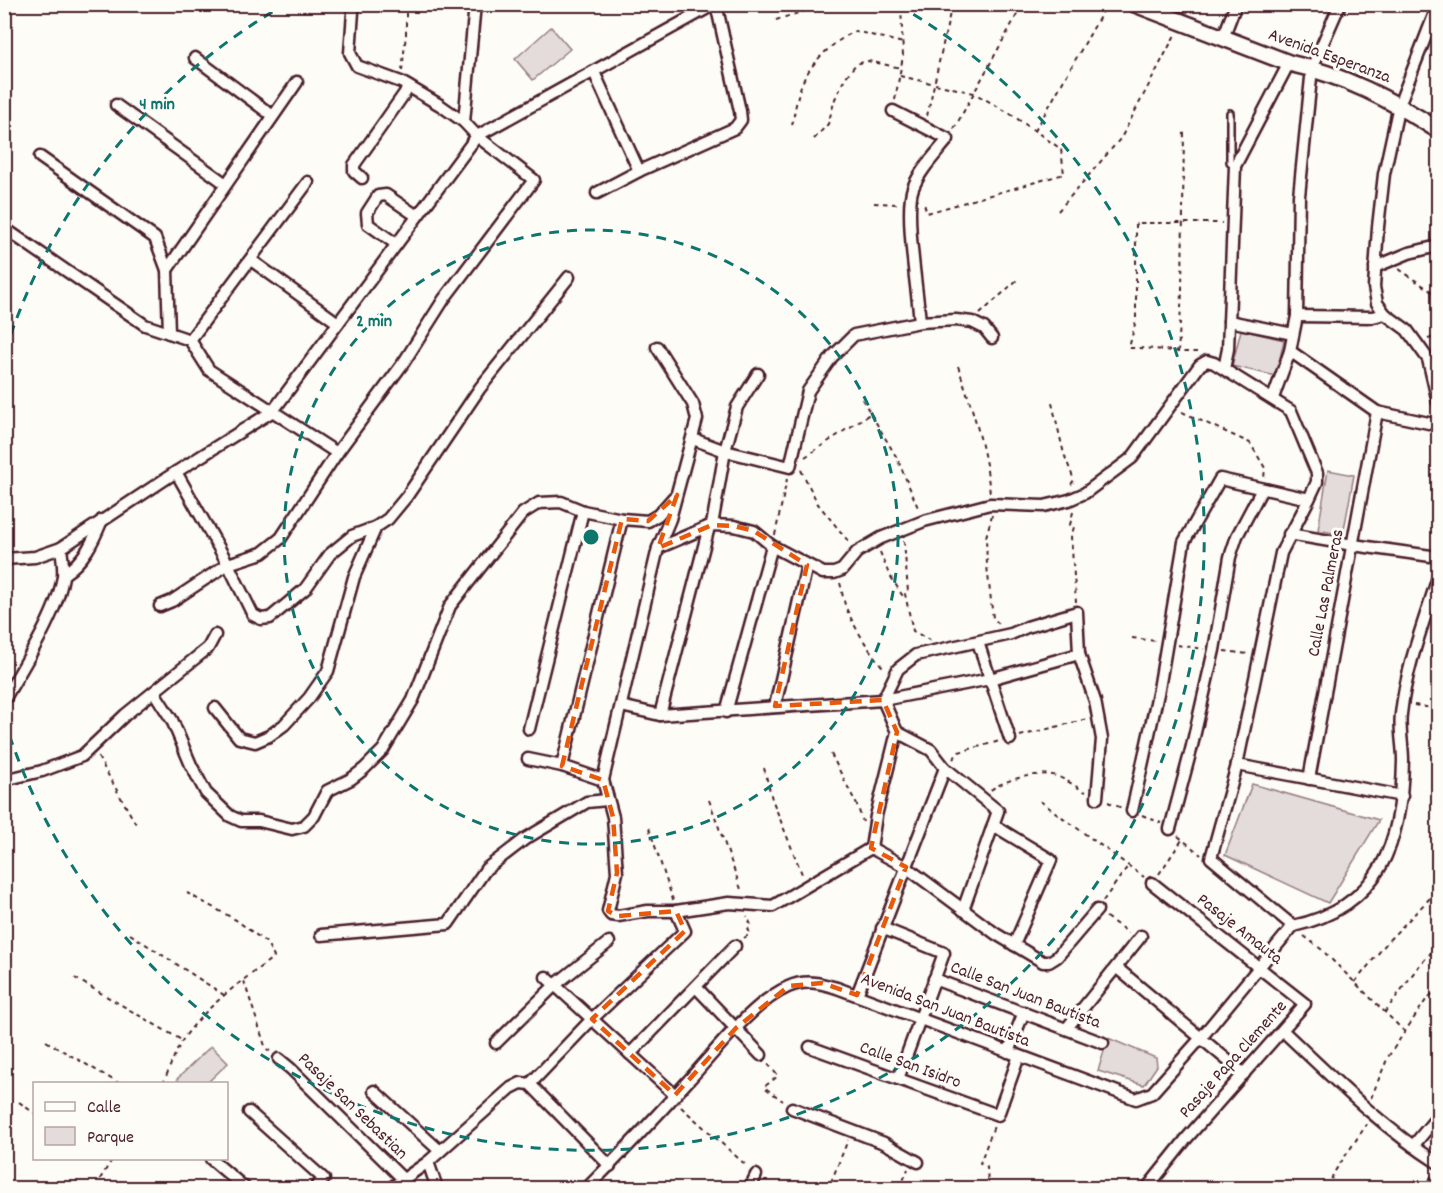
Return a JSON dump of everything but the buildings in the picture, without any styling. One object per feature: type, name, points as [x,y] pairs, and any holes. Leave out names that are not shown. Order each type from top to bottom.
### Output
[{"type":"street","points":[[160,606],[172,601],[228,564],[261,554],[281,538],[337,453],[404,362],[444,299],[534,180],[477,136],[464,122],[405,85],[357,66],[350,53],[353,12],[351,4]]},
{"type":"street","points":[[464,122],[475,4]]},
{"type":"street","points":[[4,559],[35,557],[61,548],[176,471],[273,411],[477,136],[716,4],[741,120],[735,128],[639,171],[597,193]]},
{"type":"street","name":"Avenida Esperanza","points":[[1135,4],[1289,63],[1312,68],[1361,86],[1399,105],[1438,130]]},
{"type":"street","points":[[1223,38],[1236,4]]},
{"type":"street","points":[[1273,398],[1290,351],[1297,316],[1299,196],[1312,68],[1340,4]]},
{"type":"street","points":[[1438,5],[1399,105],[1384,174],[1374,287],[1377,303],[1385,314],[1407,330],[1428,359],[1438,402]]},
{"type":"street","points":[[195,58],[273,116]]},
{"type":"street","points":[[1219,366],[1228,349],[1235,166],[1289,63]]},
{"type":"street","points":[[594,72],[639,171]]},
{"type":"street","points":[[167,270],[297,82]]},
{"type":"street","points":[[362,178],[354,171],[354,165],[405,85]]},
{"type":"street","points":[[116,105],[226,184]]},
{"type":"street","points":[[893,111],[948,139],[920,175],[912,190],[910,218],[920,322]]},
{"type":"street","points":[[40,157],[155,238],[167,270],[169,333]]},
{"type":"street","points":[[190,340],[308,182]]},
{"type":"street","points":[[396,244],[368,224],[366,219],[367,213],[378,196],[386,195],[417,216]]},
{"type":"street","points":[[4,228],[145,324],[190,340],[209,370],[337,453]]},
{"type":"street","points":[[1375,267],[1409,253],[1438,246]]},
{"type":"street","points":[[250,260],[338,323]]},
{"type":"street","points":[[176,471],[228,564],[253,615],[261,620],[270,618],[305,589],[330,554],[351,536],[376,527],[388,519],[407,496],[480,388],[568,277]]},
{"type":"street","points":[[1297,316],[1373,317],[1385,314]]},
{"type":"street","points":[[693,439],[725,451],[790,467],[808,391],[832,357],[854,335],[920,322],[956,320],[972,322],[984,328],[992,338]]},
{"type":"street","points":[[1229,321],[1293,334]]},
{"type":"street","points":[[657,347],[693,404],[697,419],[670,519],[658,548],[603,780],[613,817],[617,873],[608,911],[611,915],[618,916],[729,903],[773,906],[871,848]]},
{"type":"street","points":[[1290,351],[1377,412],[1438,425]]},
{"type":"street","points":[[658,548],[711,526],[734,525],[754,531],[772,546],[823,573],[834,573],[842,570],[857,552],[876,541],[924,521],[990,504],[1044,506],[1085,493],[1132,458],[1200,365],[1207,361],[1273,398],[1291,411],[1317,473],[1317,482],[1281,553],[1237,765],[1211,858],[1293,926],[1315,921],[1348,904],[1373,881],[1388,855],[1402,796],[1401,717],[1406,678],[1438,577]]},
{"type":"street","points":[[660,715],[711,526],[725,451],[737,407],[758,374]]},
{"type":"street","name":"Calle Las Palmeras","points":[[1309,779],[1377,412]]},
{"type":"street","points":[[1132,812],[1159,689],[1184,542],[1220,479],[1309,499]]},
{"type":"street","points":[[1170,829],[1214,650],[1230,557],[1237,536],[1262,489]]},
{"type":"street","points":[[154,692],[172,720],[206,793],[230,816],[241,820],[259,820],[292,829],[304,826],[314,816],[327,791],[351,779],[383,750],[413,700],[450,606],[523,513],[539,503],[561,502],[583,511],[622,519],[648,521],[658,515],[676,495]]},
{"type":"street","points":[[529,729],[583,511]]},
{"type":"street","points":[[562,766],[622,519]]},
{"type":"street","points":[[64,574],[77,565],[95,539],[102,520]]},
{"type":"street","points":[[215,708],[239,738],[255,742],[269,736],[284,725],[309,698],[328,671],[354,577],[376,527]]},
{"type":"street","points":[[1289,534],[1438,557]]},
{"type":"street","points":[[726,712],[772,546]]},
{"type":"street","points":[[4,699],[40,635],[59,593],[64,574],[61,548]]},
{"type":"street","points":[[775,706],[807,565]]},
{"type":"street","points":[[871,848],[876,816],[897,732],[883,700],[898,669],[916,656],[1011,634],[1077,612],[1079,654],[1095,701],[1102,740],[1097,798]]},
{"type":"street","points":[[4,780],[42,771],[82,756],[125,715],[208,648],[215,635]]},
{"type":"street","points":[[978,642],[1010,739]]},
{"type":"street","points":[[621,706],[660,715],[883,700],[990,679],[1079,654]]},
{"type":"street","points":[[897,732],[931,750],[945,768],[998,811],[963,910]]},
{"type":"street","points":[[528,759],[562,766],[603,780]]},
{"type":"street","points":[[1237,765],[1402,796]]},
{"type":"street","points":[[856,995],[945,768]]},
{"type":"street","points":[[321,935],[448,924],[486,869],[525,839],[587,802],[607,800]]},
{"type":"street","points":[[993,825],[1051,860],[1014,945]]},
{"type":"street","points":[[871,848],[906,867],[963,910],[1043,962],[1049,962],[1057,957],[1096,910]]},
{"type":"street","name":"Pasaje Amauta","points":[[1152,883],[1305,1004]]},
{"type":"street","points":[[530,1084],[592,1019],[685,931],[676,911]]},
{"type":"street","name":"Avenida San Juan Bautista","points":[[587,1188],[610,1166],[736,1028],[771,996],[789,986],[805,982],[822,983],[1136,1099],[1152,1093],[1200,1039],[1293,926]]},
{"type":"street","points":[[882,928],[944,953],[897,1079]]},
{"type":"street","points":[[1067,1028],[1140,938]]},
{"type":"street","points":[[496,1043],[555,985],[609,942]]},
{"type":"street","points":[[630,1054],[735,946]]},
{"type":"street","points":[[1117,968],[1244,1074]]},
{"type":"street","points":[[546,977],[674,1097]]},
{"type":"street","name":"Calle San Juan Bautista","points":[[934,980],[1103,1043]]},
{"type":"street","points":[[696,987],[761,1055]]},
{"type":"street","name":"Pasaje Papa Clemente","points":[[1147,1188],[1187,1138],[1305,1004]]},
{"type":"street","points":[[998,1115],[1024,1012]]},
{"type":"street","points":[[1282,1031],[1370,1112],[1413,1146],[1438,1162]]},
{"type":"street","name":"Calle San Isidro","points":[[810,1047],[998,1115]]},
{"type":"street","name":"Pasaje San Sebastian","points":[[279,1059],[403,1179]]},
{"type":"street","points":[[391,1188],[428,1162],[511,1088],[521,1083],[530,1084],[610,1166]]},
{"type":"street","points":[[374,1091],[440,1151]]},
{"type":"street","points":[[792,1107],[884,1143],[915,1161]]},
{"type":"street","points":[[249,1112],[324,1179],[315,1188]]},
{"type":"street","points":[[1413,1146],[1438,1116]]},
{"type":"street","points":[[212,1160],[245,1188]]},
{"type":"street","points":[[428,1162],[437,1188]]},
{"type":"street","points":[[750,1188],[756,1175]]},
{"type":"lane","points":[[1230,113],[1230,162],[1235,166]]},
{"type":"path","points":[[405,85],[406,4]]},
{"type":"path","points":[[776,20],[827,4]]},
{"type":"path","points":[[893,111],[903,44],[901,4]]},
{"type":"path","points":[[924,127],[952,4]]},
{"type":"path","points":[[948,139],[1023,4]]},
{"type":"path","points":[[1035,131],[1107,4]]},
{"type":"path","points":[[1058,211],[1121,138],[1182,22]]},
{"type":"path","points":[[792,125],[803,81],[811,68],[836,41],[855,31],[903,44]]},
{"type":"path","points":[[814,139],[828,124],[835,99],[845,78],[856,64],[868,61],[901,68]]},
{"type":"path","points":[[900,76],[974,93],[1009,113],[1061,149],[1064,174],[927,213],[921,193],[912,190]]},
{"type":"path","points":[[1178,353],[1182,292],[1184,129]]},
{"type":"path","points":[[874,203],[911,205]]},
{"type":"path","points":[[1219,366],[1201,352],[1178,353],[1141,347],[1129,348],[1136,320],[1136,223],[1233,223]]},
{"type":"path","points":[[1390,261],[1405,274],[1437,294]]},
{"type":"path","points":[[972,322],[1018,279]]},
{"type":"path","points":[[958,366],[975,416],[988,468],[992,514],[986,537],[993,618],[1011,634]]},
{"type":"path","points":[[862,399],[897,458],[924,521]]},
{"type":"path","points":[[1172,402],[1176,409],[1250,443],[1265,468],[1262,489]]},
{"type":"path","points":[[1052,404],[1064,454],[1074,480],[1070,485],[1072,499],[1069,510],[1073,511],[1070,525],[1074,527],[1071,537],[1077,612]]},
{"type":"path","points":[[857,552],[818,504],[797,462],[871,412]]},
{"type":"path","points":[[772,546],[790,467]]},
{"type":"path","points":[[903,529],[908,592],[905,594],[913,631],[928,638],[939,649]]},
{"type":"path","points":[[876,541],[888,572],[902,595],[905,594]]},
{"type":"path","points":[[834,573],[841,584],[844,603],[865,643],[878,663],[894,677]]},
{"type":"path","points":[[1132,638],[1259,655]]},
{"type":"path","points":[[1403,702],[1438,709]]},
{"type":"path","points":[[92,747],[137,826]]},
{"type":"path","points":[[831,754],[857,804],[864,826]]},
{"type":"path","points":[[764,768],[772,799],[807,885]]},
{"type":"path","points":[[709,800],[746,905],[743,909],[751,925],[748,928],[750,934],[735,946]]},
{"type":"path","points":[[1040,801],[1152,883],[1182,840]]},
{"type":"path","points":[[649,828],[676,911]]},
{"type":"path","points":[[1129,866],[1096,910],[1140,938]]},
{"type":"path","points":[[1355,982],[1389,940],[1438,890]]},
{"type":"path","points":[[163,1082],[183,1041],[224,995],[274,957],[267,943],[236,920],[187,893]]},
{"type":"path","points":[[1293,926],[1321,949],[1404,1031]]},
{"type":"path","points":[[130,934],[224,995]]},
{"type":"path","points":[[1385,1012],[1418,967],[1438,945]]},
{"type":"path","points":[[75,978],[183,1041]]},
{"type":"path","points":[[244,980],[266,1049],[279,1059]]},
{"type":"path","points":[[1329,1188],[1333,1174],[1370,1112],[1388,1057],[1426,1000],[1438,988]]},
{"type":"path","points":[[46,1041],[118,1082]]},
{"type":"path","points":[[761,1055],[778,1076],[764,1087],[792,1107]]},
{"type":"path","points":[[674,1097],[756,1175]]},
{"type":"path","points":[[19,1102],[33,1112]]},
{"type":"path","points":[[988,1188],[987,1167],[980,1163],[998,1115]]},
{"type":"path","points":[[831,1182],[851,1131]]},
{"type":"path","points":[[102,1188],[100,1179],[109,1162],[106,1160]]},
{"type":"path","points":[[900,1188],[915,1161]]},
{"type":"path","points":[[1425,1188],[1438,1162]]},
{"type":"highlighted area","points":[[677,495],[658,548],[712,525],[734,526],[754,531],[807,565],[775,706],[883,700],[897,732],[871,848],[906,867],[857,995],[822,983],[789,986],[736,1028],[675,1095],[592,1019],[685,931],[676,911],[618,916],[608,911],[617,873],[613,817],[603,780],[562,766],[622,519],[648,521]]},
{"type":"green space","points":[[551,27],[570,49],[533,80],[515,59]]},
{"type":"green space","points":[[1241,330],[1284,340],[1276,376],[1232,366]]},
{"type":"green space","points":[[1328,470],[1354,475],[1343,535],[1318,530]]},
{"type":"green space","points":[[1252,784],[1379,820],[1328,903],[1225,855]]},
{"type":"green space","points":[[1108,1038],[1156,1058],[1157,1066],[1144,1085],[1098,1071]]},
{"type":"green space","points":[[211,1046],[228,1063],[208,1082],[180,1082],[177,1079]]}]
